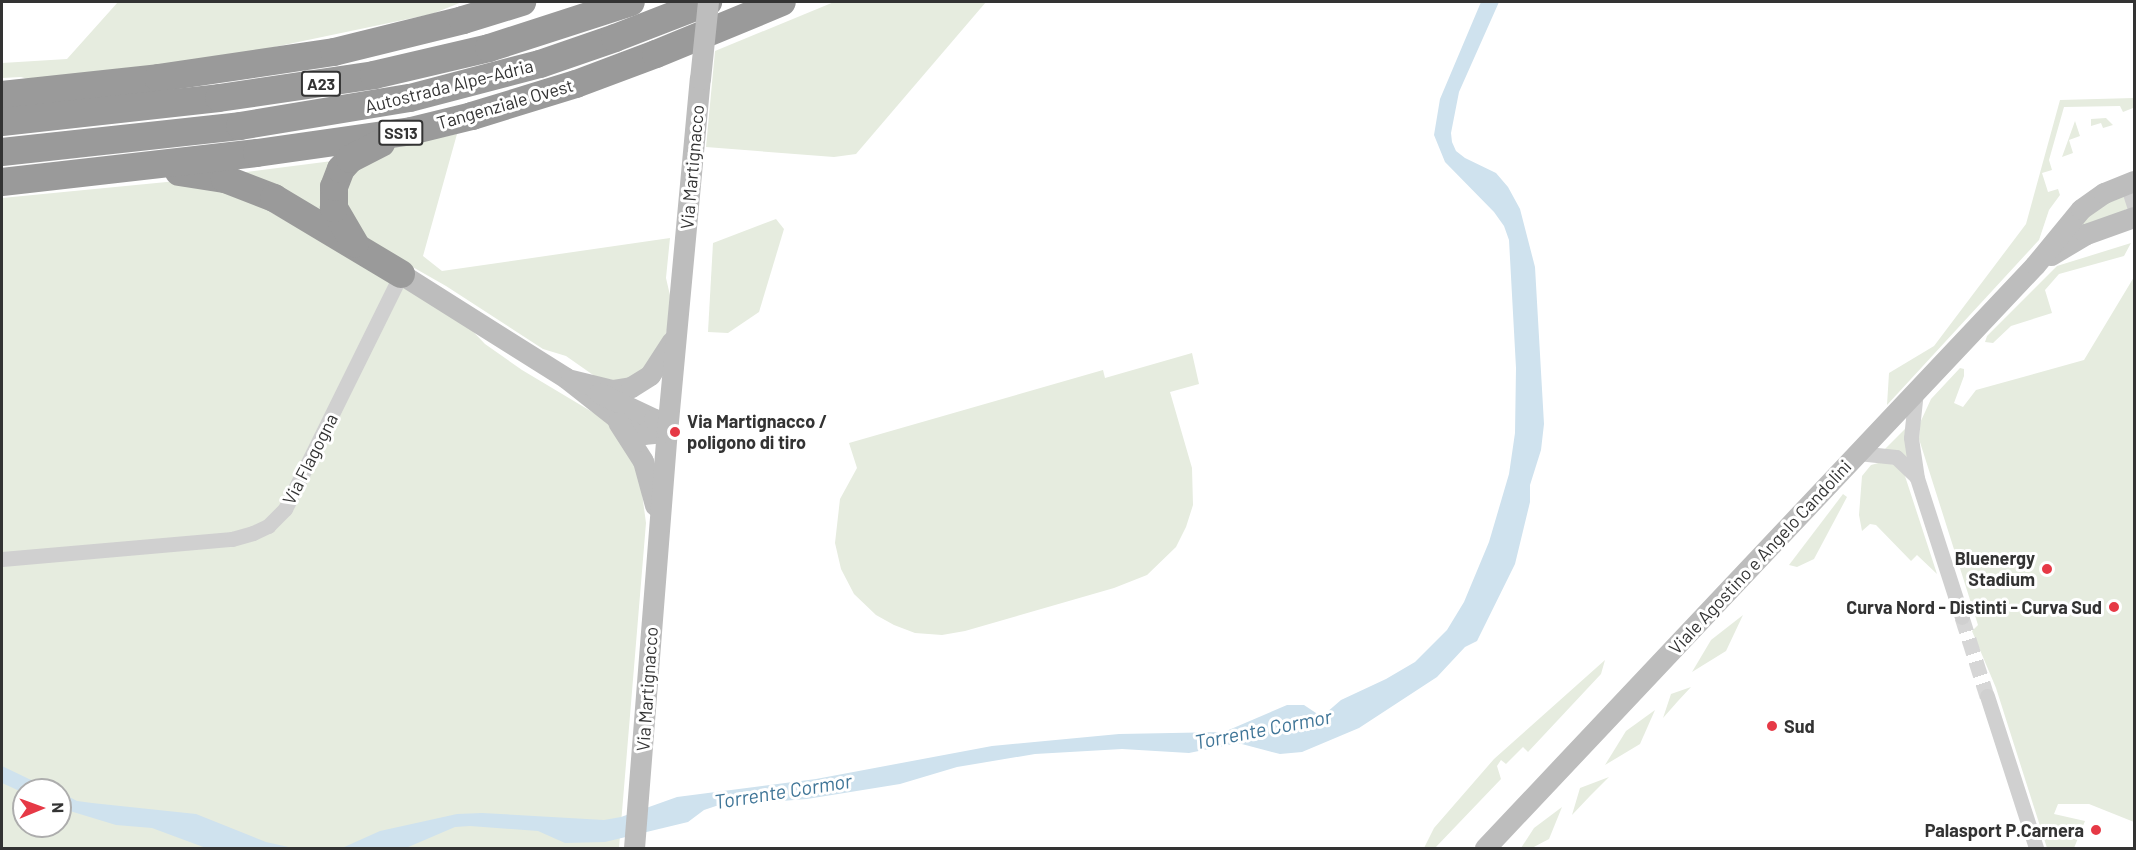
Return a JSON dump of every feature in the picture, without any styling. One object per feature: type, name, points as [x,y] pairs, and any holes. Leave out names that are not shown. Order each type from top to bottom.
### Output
[{"type":"highway","points":[[369,45],[473,2]]},
{"type":"highway","points":[[2,95],[158,78],[369,45],[522,2]]},
{"type":"highway","name":"Autostrada Alpe-Adria","points":[[2,122],[219,98],[374,75],[489,48],[631,2]]},
{"type":"highway","name":"Autostrada Alpe-Adria","points":[[2,152],[240,126],[411,98],[540,64],[708,2]]},
{"type":"highway","name":"Tangenziale Ovest","points":[[2,182],[117,170],[411,131],[509,105],[576,84],[782,2]]},
{"type":"highway","points":[[2,86],[34,91]]},
{"type":"highway","points":[[356,246],[334,208],[334,188],[341,169],[358,153],[411,131]]},
{"type":"highway","points":[[117,170],[201,174],[248,186],[356,246],[401,274]]},
{"type":"main road","name":"Via Martignacco","points":[[634,849],[667,432],[708,2]]},
{"type":"main road","name":"Viale Agostino e Angelo Candolini","points":[[1485,849],[2035,265],[2082,209],[2104,193],[2131,182]]},
{"type":"main road","name":"Viale Agostino e Angelo Candolini","points":[[2035,265],[2074,240],[2134,217]]},
{"type":"main road","name":"Via Martignacco","points":[[401,274],[566,378],[616,420],[644,434],[667,432]]},
{"type":"main road","name":"Via Martignacco","points":[[566,378],[612,390],[631,387],[650,375],[676,332]]},
{"type":"main road","name":"Via Martignacco","points":[[566,378],[648,415],[667,432]]},
{"type":"main road","name":"Via Martignacco","points":[[616,420],[643,461],[659,530]]},
{"type":"street","name":"Viale Agostino e Angelo Candolini","points":[[2131,182],[2134,206]]},
{"type":"street","name":"Via Flagogna","points":[[2,559],[232,538],[253,533],[268,526],[285,509],[401,274]]},
{"type":"street","points":[[1916,391],[1911,438],[1917,478],[1962,617]]},
{"type":"street","points":[[1858,453],[1896,457],[1917,478]]},
{"type":"street","points":[[1987,696],[2036,849]]},
{"type":"shaded area","points":[[118,2],[462,2],[432,14],[208,61],[41,83],[21,77],[2,78],[2,63],[67,59]]},
{"type":"shaded area","points":[[834,2],[986,2],[856,154],[834,157],[706,147],[715,51]]},
{"type":"shaded area","points":[[2134,98],[2134,113],[2133,108],[2123,112],[2120,106],[2064,107],[2049,160],[2052,170],[2042,173],[2048,192],[2058,189],[2060,195],[2049,210],[2039,240],[1887,405],[1889,373],[1934,346],[2026,224],[2060,100]]},
{"type":"shaded area","points":[[2106,118],[2113,125],[2103,128],[2101,123],[2091,126],[2091,119]]},
{"type":"shaded area","points":[[2075,121],[2080,136],[2069,140],[2073,153],[2062,157]]},
{"type":"shaded area","points":[[457,134],[423,256],[442,271],[670,238],[666,278],[672,304],[665,338],[649,366],[623,382],[596,377],[566,356],[543,349],[446,286],[374,245],[353,224],[345,195],[351,172],[382,150]]},
{"type":"shaded area","points":[[340,160],[329,219],[239,173]]},
{"type":"shaded area","points":[[177,181],[226,187],[463,321],[485,344],[522,370],[614,425],[627,445],[640,478],[646,523],[619,848],[2,848],[2,198]]},
{"type":"shaded area","points":[[2123,192],[2129,208],[2060,240],[2082,218]]},
{"type":"shaded area","points":[[776,219],[784,229],[759,312],[728,333],[708,332],[713,243]]},
{"type":"shaded area","points":[[2131,243],[2124,256],[2059,274],[2045,290],[2052,313],[2011,326],[1993,343],[1985,342],[1987,336],[2057,266]]},
{"type":"shaded area","name":"Bluenergy Stadium","points":[[2134,277],[2134,822],[2089,804],[2058,804],[2054,814],[2085,821],[2074,848],[2047,848],[1996,688],[1972,631],[1978,625],[1919,439],[1920,423],[1931,399],[1960,368],[1964,369],[1964,376],[1954,403],[1963,407],[1976,390],[2084,360]]},
{"type":"shaded area","points":[[1192,353],[1199,384],[1170,392],[1192,468],[1193,505],[1176,547],[1147,575],[1114,588],[965,631],[942,635],[915,633],[894,625],[876,615],[854,594],[841,569],[835,543],[840,499],[857,468],[849,443],[1103,370],[1105,378]]},
{"type":"shaded area","points":[[1906,428],[1913,467],[1884,450]]},
{"type":"shaded area","points":[[1882,462],[1895,465],[1904,473],[1937,574],[1917,555],[1911,561],[1876,525],[1870,524],[1862,531],[1859,515],[1862,476],[1871,465]]},
{"type":"shaded area","points":[[1843,494],[1847,497],[1814,559],[1797,567],[1789,565]]},
{"type":"shaded area","points":[[1743,615],[1726,651],[1692,672],[1711,640]]},
{"type":"shaded area","points":[[1605,660],[1601,674],[1528,752],[1523,747],[1506,764],[1501,760],[1497,766],[1501,779],[1435,848],[1424,848],[1434,828],[1494,759]]},
{"type":"shaded area","points":[[1691,687],[1678,701],[1663,718],[1671,694]]},
{"type":"shaded area","points":[[1655,710],[1640,744],[1605,765],[1626,731]]},
{"type":"shaded area","points":[[1609,777],[1590,796],[1572,815],[1580,788]]},
{"type":"shaded area","points":[[1562,807],[1549,839],[1532,848],[1521,848],[1534,828]]},
{"type":"water","name":"Torrente Cormor","points":[[1481,2],[1499,2],[1459,92],[1451,133],[1452,142],[1456,151],[1465,158],[1496,173],[1508,187],[1520,209],[1535,267],[1544,424],[1541,450],[1530,485],[1530,502],[1515,564],[1477,641],[1465,647],[1437,677],[1359,728],[1302,752],[1280,754],[1238,743],[1189,753],[1122,749],[1035,754],[957,767],[900,784],[807,799],[716,806],[704,810],[688,822],[605,842],[565,843],[538,831],[470,826],[455,827],[406,848],[342,848],[380,831],[457,814],[482,813],[604,820],[621,817],[677,797],[816,779],[992,746],[1119,734],[1224,732],[1287,705],[1304,705],[1316,713],[1326,713],[1341,700],[1386,679],[1415,662],[1447,630],[1464,602],[1489,542],[1509,474],[1515,433],[1516,368],[1509,240],[1504,226],[1494,212],[1445,162],[1434,135],[1440,99]]},
{"type":"water","points":[[2,766],[27,778],[12,778],[12,788],[2,783]]},
{"type":"water","points":[[72,798],[77,801],[196,814],[266,842],[293,848],[206,848],[152,828],[116,825],[72,812]]},
{"type":"tunnel","points":[[1962,617],[1987,696]]},
{"type":"place","name":"Via Martignacco / poligono di tiro","points":[[675,432]]},
{"type":"place","name":"Bluenergy Stadium","points":[[2047,569]]},
{"type":"place","name":"Curva Nord - Distinti - Curva Sud","points":[[2114,607]]},
{"type":"place","name":"Sud","points":[[1772,726]]},
{"type":"place","name":"Palasport P.Carnera","points":[[2096,830]]}]
